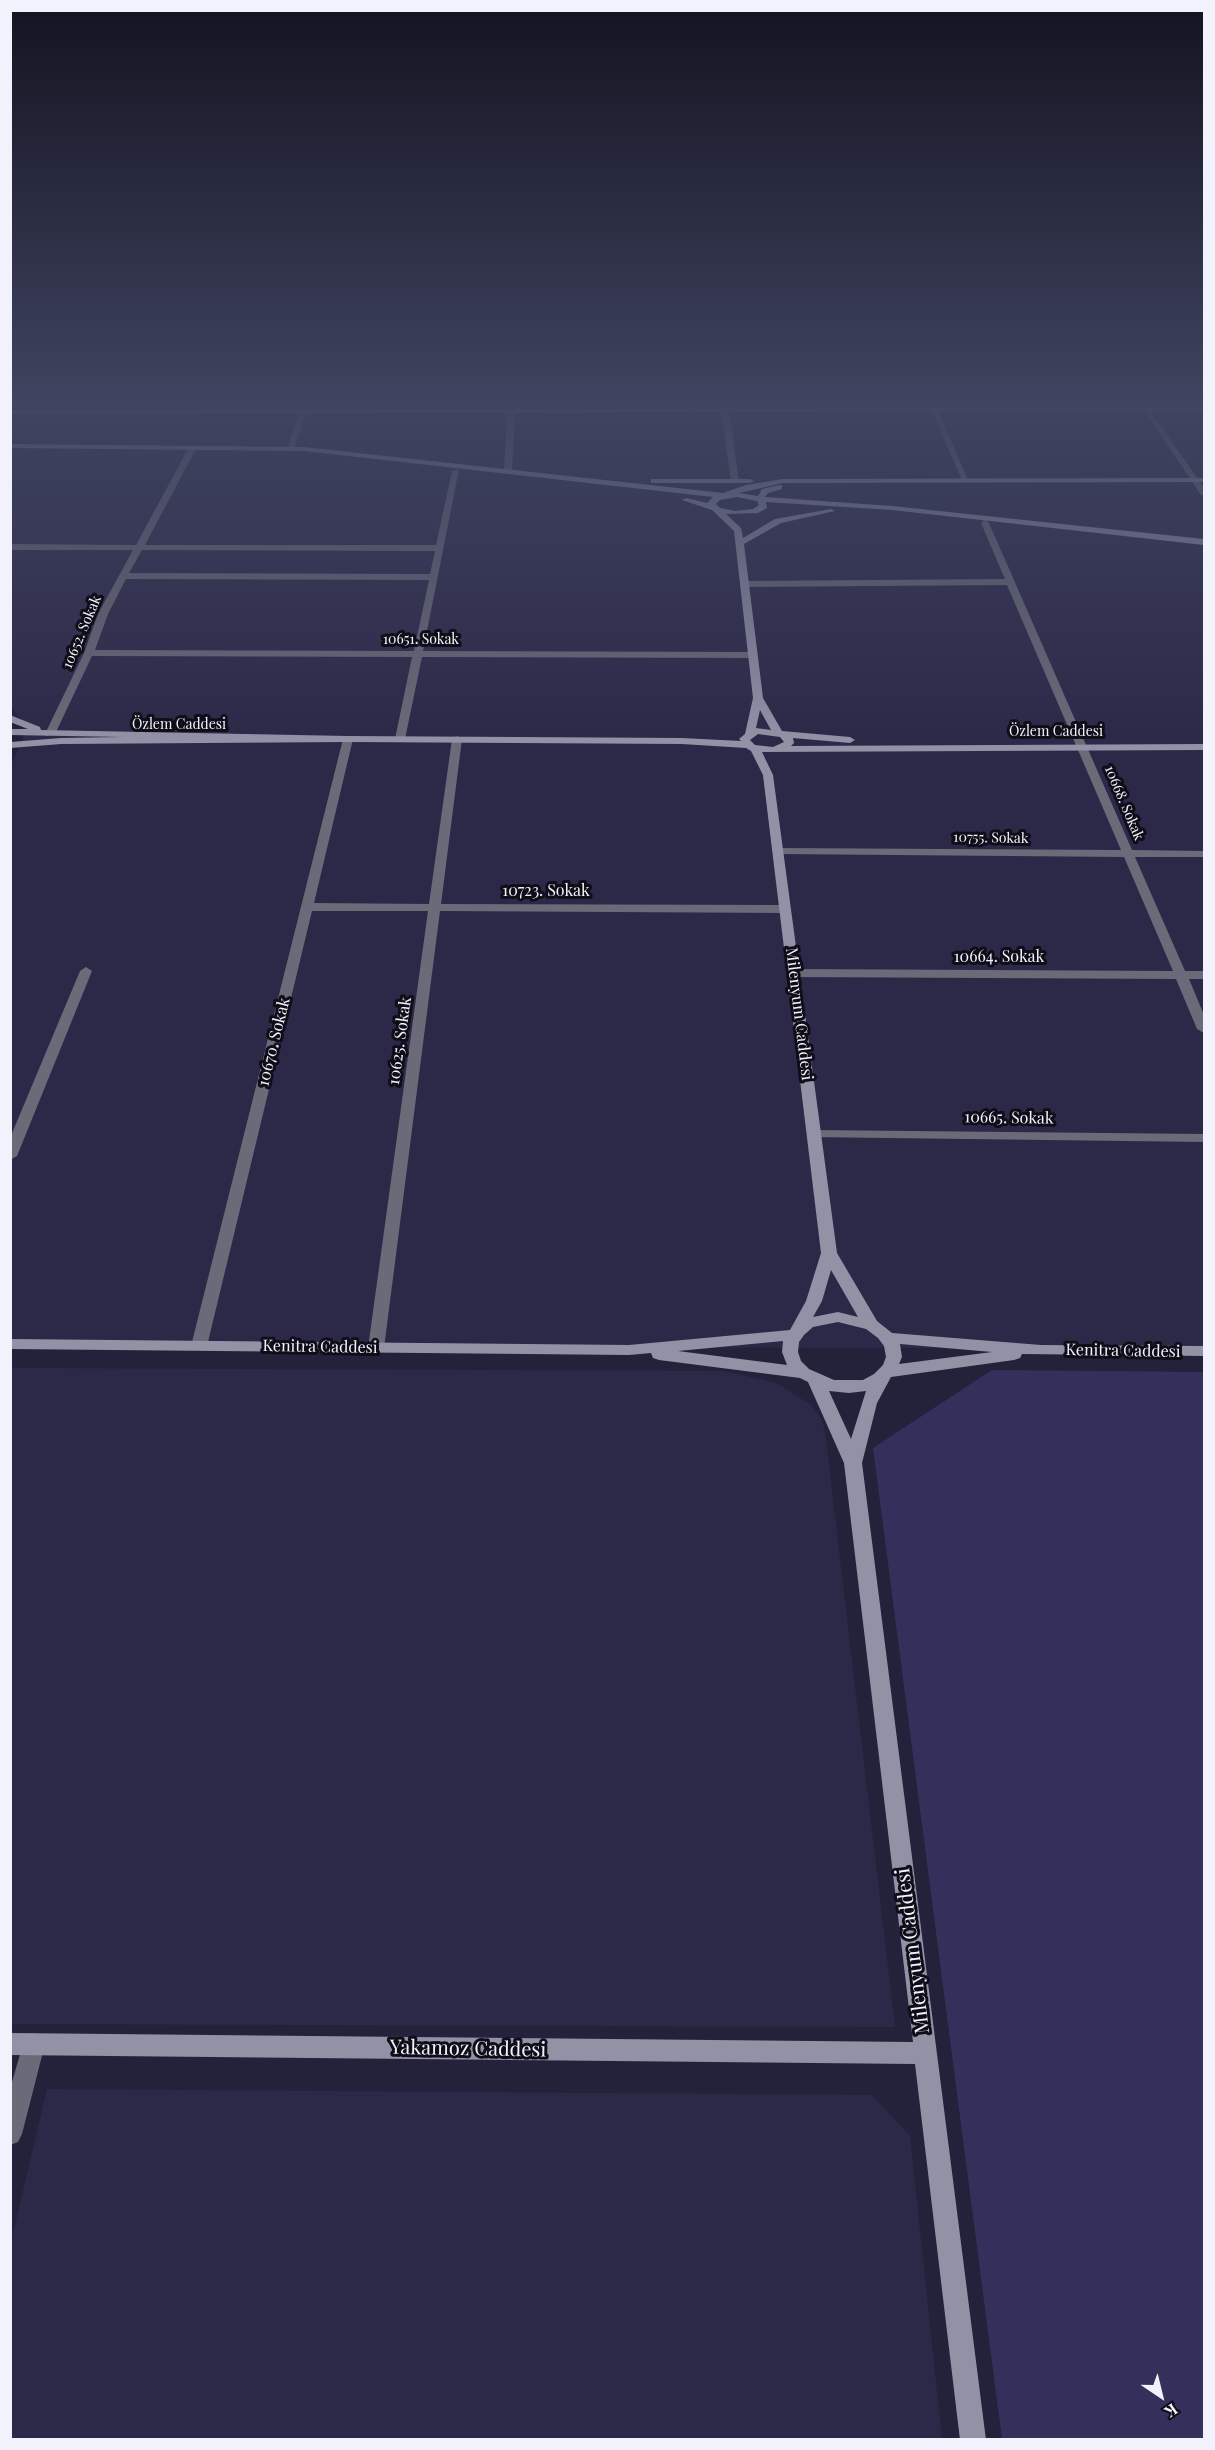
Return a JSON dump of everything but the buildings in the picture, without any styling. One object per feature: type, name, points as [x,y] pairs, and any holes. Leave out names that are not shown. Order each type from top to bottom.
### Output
[{"type":"street","name":"10652. Sokak","points":[[50,734],[89,653],[103,614],[157,513]]},
{"type":"street","points":[[400,739],[447,513]]},
{"type":"street","points":[[705,513],[739,537]]},
{"type":"street","points":[[722,513],[728,517],[739,537]]},
{"type":"street","points":[[751,513],[744,519],[739,537],[758,698],[750,740],[768,775]]},
{"type":"street","points":[[739,537],[788,518],[822,513]]},
{"type":"street","points":[[894,513],[1144,540],[1204,550]]},
{"type":"street","points":[[942,513],[1204,542]]},
{"type":"street","name":"10668. Sokak","points":[[985,523],[1084,747],[1204,1029]]},
{"type":"street","points":[[10,547],[440,548]]},
{"type":"street","points":[[123,576],[434,577]]},
{"type":"street","points":[[744,584],[1011,582]]},
{"type":"street","name":"10651. Sokak","points":[[89,653],[753,655]]},
{"type":"street","points":[[758,698],[781,733],[790,740],[779,749],[768,775]]},
{"type":"street","points":[[10,718],[50,734]]},
{"type":"street","name":"Özlem Caddesi","points":[[10,732],[245,735],[348,739]]},
{"type":"street","name":"Özlem Caddesi","points":[[10,745],[61,741],[348,739],[750,740],[781,733],[907,746]]},
{"type":"street","name":"10670. Sokak","points":[[199,1346],[348,739]]},
{"type":"street","name":"10625. Sokak","points":[[376,1348],[457,740]]},
{"type":"street","name":"Özlem Caddesi","points":[[750,740],[779,749],[907,746],[1204,747]]},
{"type":"street","points":[[10,758],[27,750],[61,741]]},
{"type":"street","name":"Milenyum Caddesi","points":[[768,775],[829,1252]]},
{"type":"street","name":"10755. Sokak","points":[[778,851],[1204,854]]},
{"type":"street","name":"10723. Sokak","points":[[307,907],[785,909]]},
{"type":"street","points":[[10,1156],[86,971]]},
{"type":"street","name":"10664. Sokak","points":[[793,973],[1204,975]]},
{"type":"street","name":"10665. Sokak","points":[[814,1134],[1204,1138]]},
{"type":"street","points":[[829,1252],[871,1325],[892,1345],[894,1357],[869,1403],[853,1463]]},
{"type":"street","points":[[829,1252],[814,1301],[796,1333],[790,1352],[794,1363],[809,1377],[853,1463]]},
{"type":"street","points":[[629,1350],[796,1333],[808,1323],[838,1317],[871,1325]]},
{"type":"street","points":[[887,1338],[1041,1350]]},
{"type":"street","name":"Kenitra Caddesi","points":[[10,1344],[629,1350]]},
{"type":"street","points":[[629,1350],[809,1377],[849,1387],[866,1384],[883,1375],[1041,1350]]},
{"type":"street","name":"Kenitra Caddesi","points":[[1041,1350],[1204,1352]]},
{"type":"street","name":"Milenyum Caddesi","points":[[853,1463],[973,2439]]},
{"type":"street","name":"Yakamoz Caddesi","points":[[10,2044],[925,2054]]},
{"type":"street","points":[[10,2134],[34,2044]]},
{"type":"shaded area","points":[[10,513],[1204,513],[1204,1349],[11,1345],[10,766],[24,734],[22,721],[10,705]]},
{"type":"shaded area","points":[[11,1368],[724,1371],[777,1383],[811,1405],[821,1418],[825,1431],[895,2027],[11,2024]]},
{"type":"shaded area","points":[[992,1370],[1204,1372],[1204,2439],[1002,2439],[873,1448]]},
{"type":"shaded area","points":[[47,2089],[872,2095],[910,2136],[942,2439],[11,2439],[11,2242]]}]
